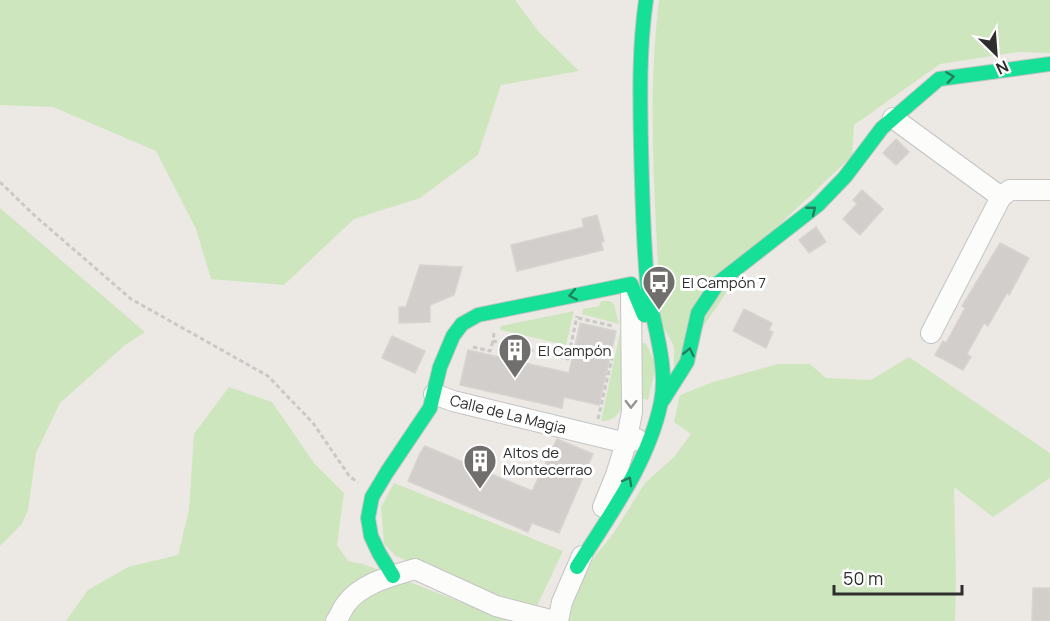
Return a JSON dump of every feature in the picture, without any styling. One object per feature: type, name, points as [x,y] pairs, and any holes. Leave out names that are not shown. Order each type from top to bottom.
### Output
[{"type":"street","points":[[577,567],[628,482],[651,435],[661,403],[663,371],[647,284],[642,205],[641,42],[646,0]]},
{"type":"street","points":[[661,403],[687,362],[698,314],[718,283],[818,205],[845,177],[882,128],[893,118],[939,79],[1050,64]]},
{"type":"street","points":[[893,118],[1001,197]]},
{"type":"street","points":[[931,333],[1001,197],[1010,190],[1050,190]]},
{"type":"street","points":[[336,621],[346,604],[378,581],[415,570],[496,606],[556,621],[616,475],[626,443],[632,412],[631,284],[642,205]]},
{"type":"street","points":[[631,284],[643,309],[646,327],[655,335]]},
{"type":"street","name":"Calle de La Magia","points":[[626,443],[453,401],[434,394],[454,333],[463,323],[478,315],[631,284]]},
{"type":"street","points":[[393,576],[382,561],[369,529],[369,509],[375,492],[431,407],[434,394]]},
{"type":"street","points":[[626,443],[651,435]]},
{"type":"path","points":[[0,182],[34,215],[131,299],[268,376],[313,423],[350,477],[375,492]]},
{"type":"path","points":[[450,343],[490,351],[499,311]]},
{"type":"path","points":[[493,341],[568,359],[576,318],[619,327]]},
{"type":"path","points":[[599,416],[614,350]]},
{"type":"green space","points":[[0,0],[515,0],[538,31],[579,71],[501,85],[478,155],[420,198],[354,219],[284,285],[211,279],[196,229],[156,151],[53,107],[0,105]]},
{"type":"green space","points":[[659,0],[1050,0],[1050,53],[1018,52],[940,64],[854,125],[852,156],[759,244],[674,370],[674,346],[661,323],[655,202],[653,80]]},
{"type":"green space","points":[[0,208],[145,332],[124,346],[60,403],[36,453],[28,510],[22,524],[0,546]]},
{"type":"green space","points":[[601,301],[610,301],[614,304],[619,324],[582,314],[583,309],[599,306]]},
{"type":"green space","points":[[574,311],[566,345],[500,330],[501,326]]},
{"type":"green space","points":[[620,333],[623,404],[615,417],[601,421]]},
{"type":"green space","points":[[646,343],[656,366],[648,400],[639,397],[640,344]]},
{"type":"green space","points":[[909,357],[1050,453],[1050,478],[993,517],[954,487],[955,621],[569,621],[575,594],[595,556],[613,534],[645,483],[674,457],[691,434],[674,422],[680,395],[713,382],[778,364],[810,364],[826,378],[871,380]]},
{"type":"green space","points":[[229,387],[272,402],[314,463],[344,493],[337,545],[348,561],[363,564],[510,621],[66,621],[88,590],[128,567],[178,555],[189,510],[194,434]]},
{"type":"green space","points":[[394,483],[563,551],[536,608],[488,596],[396,556],[384,544],[381,507]]},
{"type":"building","points":[[896,139],[909,152],[896,165],[883,153]]},
{"type":"building","points":[[862,190],[883,209],[860,235],[843,219],[857,204],[853,200]]},
{"type":"building","points":[[597,215],[604,241],[601,242],[603,250],[517,271],[511,245],[584,227],[582,219]]},
{"type":"building","points":[[816,227],[826,242],[809,253],[799,240]]},
{"type":"building","points":[[1000,243],[1029,258],[1009,295],[1007,293],[988,326],[984,323],[967,354],[971,357],[963,370],[935,355],[943,341],[946,343],[965,308],[962,306]]},
{"type":"building","points":[[420,265],[462,267],[454,295],[430,305],[430,322],[399,323],[399,307],[406,307]]},
{"type":"building","points":[[744,309],[772,323],[769,330],[773,332],[766,348],[733,331]]},
{"type":"building","points":[[580,323],[616,331],[599,405],[564,397],[562,408],[460,385],[468,350],[569,373]]},
{"type":"building","points":[[392,336],[425,351],[415,373],[382,358]]},
{"type":"building","name":"Altos de Montecerrao","points":[[557,439],[593,454],[559,533],[532,523],[528,532],[408,481],[425,446],[532,491]]},
{"type":"building","points":[[1033,588],[1050,588],[1050,621],[1032,621]]},
{"type":"traffic: fast","points":[[577,567],[638,467],[655,424],[663,387],[661,357],[647,281],[641,162],[640,90],[646,0]]},
{"type":"traffic: fast","points":[[663,400],[687,362],[698,313],[718,283],[818,205],[845,177],[882,128],[939,79],[1050,64]]},
{"type":"traffic: fast","points":[[393,576],[371,536],[368,518],[372,497],[430,408],[440,367],[453,336],[462,324],[478,315],[631,284],[644,315]]},
{"type":"place","name":"El Campón 7","points":[[659,311]]},
{"type":"place","name":"El Campón","points":[[515,379]]},
{"type":"place","name":"Altos de Montecerrao","points":[[480,490]]}]
